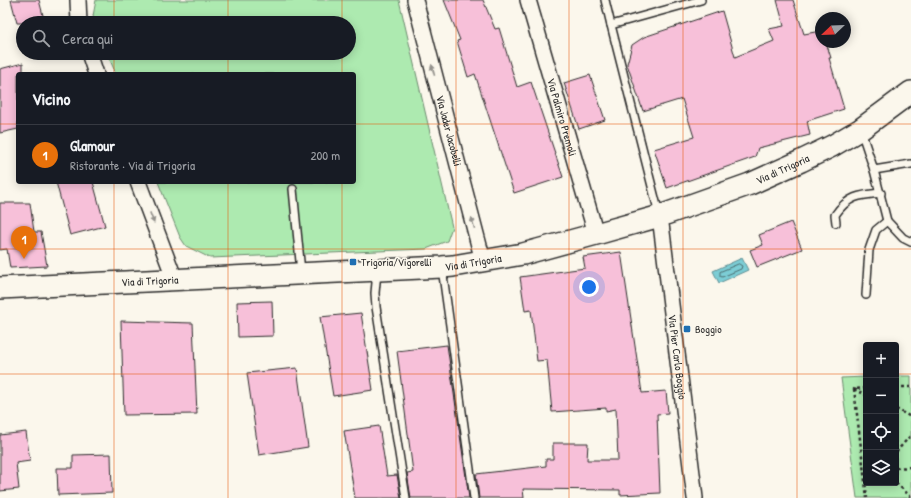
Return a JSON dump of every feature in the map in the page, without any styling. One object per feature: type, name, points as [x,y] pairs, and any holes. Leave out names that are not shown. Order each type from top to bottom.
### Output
[{"type":"street","points":[[78,0],[79,16]]},
{"type":"street","name":"Via Jader Jacobelli","points":[[415,0],[483,261]]},
{"type":"street","name":"Via Palmiro Premoli","points":[[528,0],[596,234]]},
{"type":"street","points":[[91,60],[95,72]]},
{"type":"street","name":"Via di Trigoria","points":[[0,288],[442,267],[523,254],[660,216],[773,174],[832,146],[861,129],[911,92]]},
{"type":"street","points":[[139,184],[175,280]]},
{"type":"street","name":"Via Pier Carlo Boggio","points":[[660,216],[695,498]]},
{"type":"lane","points":[[605,0],[660,216]]},
{"type":"lane","points":[[611,25],[701,0]]},
{"type":"lane","points":[[861,129],[881,193],[887,220],[903,238],[911,242]]},
{"type":"lane","points":[[874,170],[911,164]]},
{"type":"lane","points":[[293,189],[301,274]]},
{"type":"lane","points":[[836,223],[835,215],[841,206],[857,196],[881,193]]},
{"type":"lane","points":[[866,295],[869,250],[876,230],[887,220]]},
{"type":"lane","points":[[442,267],[474,498]]},
{"type":"lane","points":[[377,270],[375,293],[376,307],[406,498]]},
{"type":"path","points":[[899,387],[911,387]]},
{"type":"path","points":[[854,389],[863,388]]},
{"type":"path","points":[[854,389],[863,394]]},
{"type":"path","points":[[854,389],[863,454]]},
{"type":"path","points":[[899,411],[911,417]]},
{"type":"path","points":[[898,450],[911,435]]},
{"type":"path","points":[[899,468],[911,467]]},
{"type":"path","points":[[866,486],[867,498]]},
{"type":"path","points":[[899,486],[911,497]]},
{"type":"green space","points":[[96,0],[399,0],[452,227],[447,241],[426,249],[210,258],[186,246],[180,237],[159,184],[356,184],[356,72],[115,72],[110,60],[356,60],[356,16],[93,16]]},
{"type":"green space","points":[[899,376],[911,376],[911,498],[857,498],[841,378],[863,377],[863,486],[899,486]]},
{"type":"water","points":[[742,258],[748,270],[719,283],[713,271]]},
{"type":"building","points":[[11,0],[39,0],[43,16],[16,16],[16,19]]},
{"type":"building","points":[[444,0],[483,0],[495,29],[499,28],[517,87],[531,82],[563,177],[514,193],[475,74],[468,77],[457,41],[460,40]]},
{"type":"building","points":[[777,0],[793,0],[804,34],[815,32],[815,48],[828,48],[831,58],[829,58],[844,109],[807,121],[810,135],[758,148],[755,157],[667,188],[654,149],[694,137],[682,99],[643,111],[627,64],[632,45],[644,37],[722,11],[735,57],[774,41],[769,29],[784,26]]},
{"type":"building","points":[[23,63],[23,72],[16,72],[16,129],[0,133],[0,69]]},
{"type":"building","points":[[590,75],[605,120],[579,129],[564,83]]},
{"type":"building","points":[[57,184],[94,184],[105,226],[70,235]]},
{"type":"building","points":[[0,203],[30,203],[34,232],[41,232],[47,266],[10,268],[7,249],[0,250]]},
{"type":"building","points":[[791,222],[802,249],[757,267],[750,250],[763,245],[759,235]]},
{"type":"building","points":[[621,252],[642,393],[666,391],[668,413],[657,414],[660,493],[620,495],[620,490],[523,489],[524,498],[479,498],[476,474],[546,466],[546,459],[553,459],[553,443],[588,443],[587,460],[618,460],[616,409],[606,411],[606,408],[552,412],[547,360],[537,361],[531,310],[525,311],[520,277],[585,268],[583,257]]},
{"type":"building","points":[[272,301],[273,336],[238,337],[237,302]]},
{"type":"building","points":[[361,313],[373,390],[333,396],[320,317]]},
{"type":"building","points":[[121,321],[193,323],[197,414],[124,415]]},
{"type":"building","points":[[447,345],[469,498],[411,498],[407,473],[413,472],[397,351]]},
{"type":"building","points":[[297,368],[308,447],[259,455],[247,373]]},
{"type":"building","points":[[379,426],[387,476],[397,475],[401,498],[355,498],[344,431]]},
{"type":"building","points":[[26,432],[30,461],[16,463],[19,489],[0,491],[0,435]]},
{"type":"building","points":[[111,454],[112,493],[58,495],[57,468],[73,468],[73,455]]},
{"type":"place","name":"Glamour","points":[[24,259]]},
{"type":"place","name":"Trigoria/Vigorelli","points":[[353,262]]},
{"type":"place","name":"Boggio","points":[[687,329]]}]
